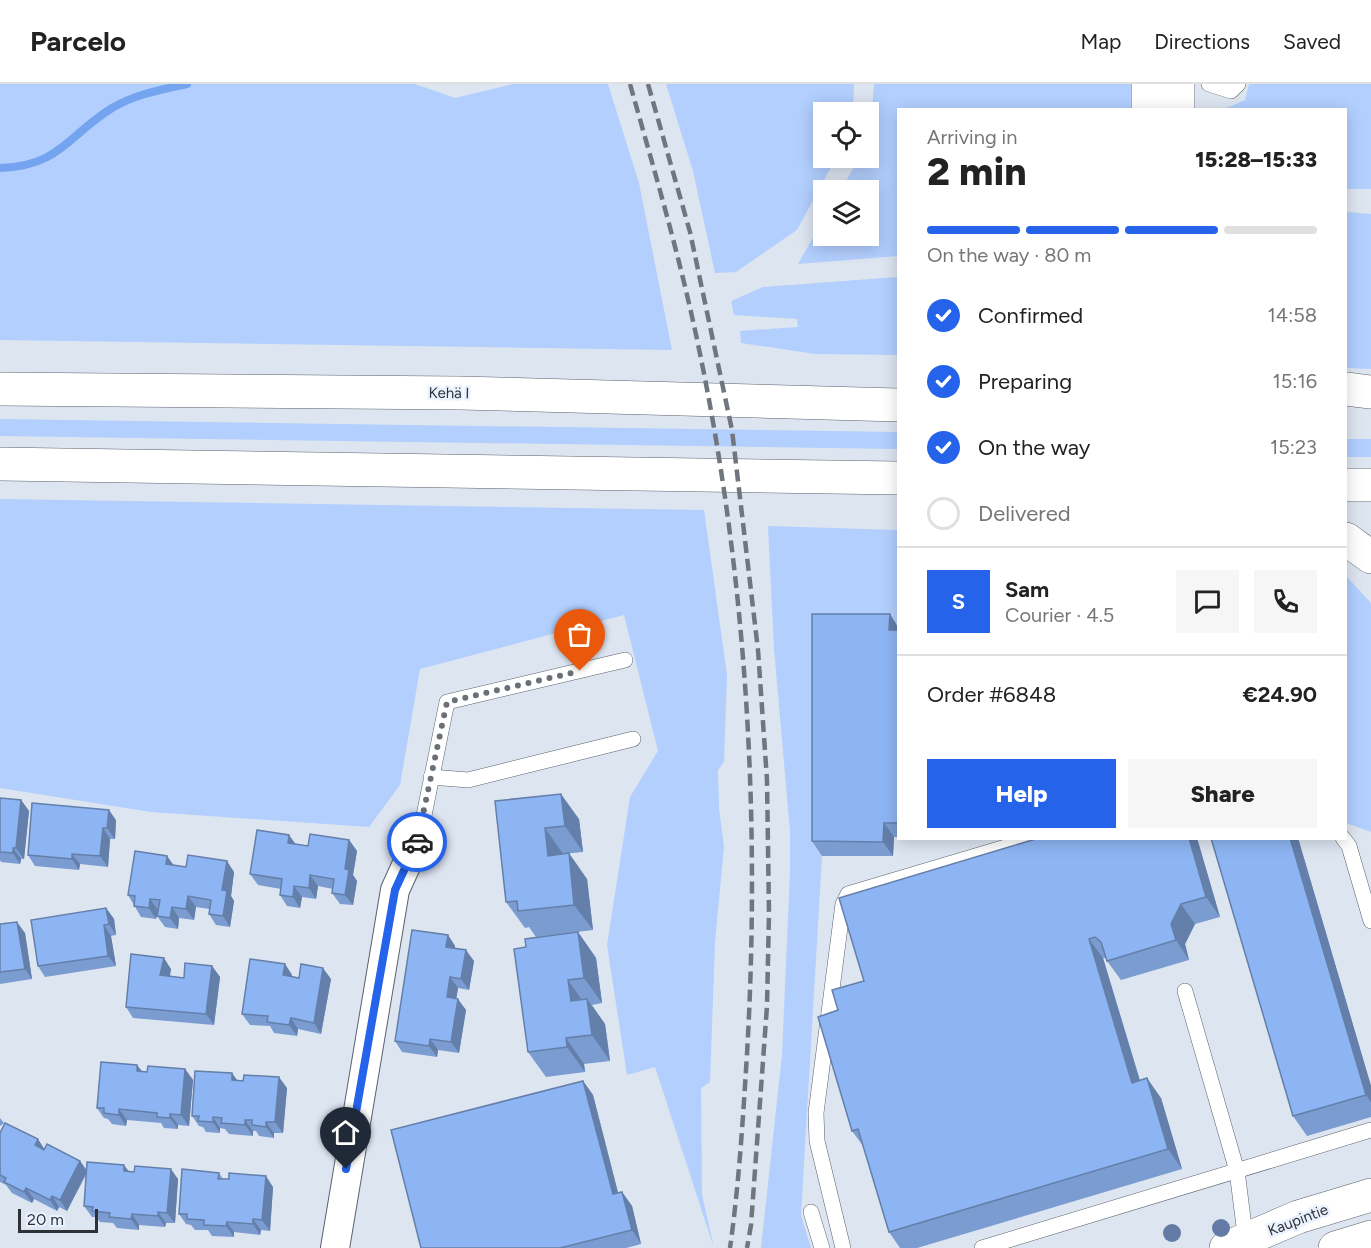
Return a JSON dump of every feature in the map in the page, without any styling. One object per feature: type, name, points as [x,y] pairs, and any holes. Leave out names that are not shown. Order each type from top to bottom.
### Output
[{"type":"main road","points":[[1148,84],[1148,108]]},
{"type":"main road","points":[[1178,84],[1178,108]]},
{"type":"main road","points":[[1347,388],[1371,392]]},
{"type":"main road","name":"Kehä I","points":[[0,389],[460,393],[888,403]]},
{"type":"main road","points":[[1347,411],[1371,411]]},
{"type":"main road","points":[[0,464],[897,478]]},
{"type":"main road","points":[[1347,485],[1371,485]]},
{"type":"main road","points":[[1347,540],[1371,557]]},
{"type":"main road","name":"Kaupintie","points":[[1240,1246],[1298,1217],[1371,1195]]},
{"type":"main road","points":[[1335,1248],[1371,1237]]},
{"type":"street","points":[[335,1248],[395,890],[420,835]]},
{"type":"lane","points":[[1209,84],[1231,91],[1238,84]]},
{"type":"lane","points":[[420,835],[447,702],[625,660]]},
{"type":"lane","points":[[431,777],[468,780],[633,739]]},
{"type":"lane","points":[[843,1248],[817,1141],[816,1113],[843,904],[848,894],[1029,840]]},
{"type":"lane","points":[[1344,840],[1349,846],[1371,921]]},
{"type":"lane","points":[[1185,991],[1237,1171],[1240,1246]]},
{"type":"lane","points":[[982,1248],[1371,1130]]},
{"type":"lane","points":[[811,1212],[822,1248]]},
{"type":"shaded area","points":[[0,84],[415,84],[455,98],[513,84],[608,84],[639,183],[672,350],[0,340]]},
{"type":"shaded area","points":[[666,84],[854,84],[853,102],[813,102],[813,168],[831,168],[824,180],[813,180],[813,200],[797,230],[736,272],[715,273],[693,171]]},
{"type":"shaded area","points":[[874,84],[1137,84],[1136,108],[897,108],[897,256],[798,264],[813,238],[813,246],[879,246],[879,180],[847,180],[853,168],[879,168],[879,102],[873,102]]},
{"type":"shaded area","points":[[1249,84],[1371,84],[1371,189],[1347,189],[1347,108],[1226,108],[1245,100]]},
{"type":"shaded area","points":[[1347,212],[1371,214],[1371,369],[1347,368]]},
{"type":"shaded area","points":[[897,277],[897,355],[815,354],[741,343],[740,331],[798,327],[797,319],[734,315],[731,301],[763,287]]},
{"type":"shaded area","points":[[0,419],[897,432],[897,449],[0,436]]},
{"type":"shaded area","points":[[1347,439],[1371,439],[1371,457],[1347,457]]},
{"type":"shaded area","points":[[0,499],[704,510],[727,675],[724,762],[718,770],[719,808],[724,847],[715,942],[710,1082],[701,1088],[702,1195],[714,1248],[655,1067],[627,1075],[607,945],[630,797],[658,751],[624,615],[420,669],[400,785],[369,827],[151,812],[0,788]]},
{"type":"shaded area","points":[[768,526],[897,530],[897,628],[822,629],[822,856],[801,1215],[811,1248],[761,1248],[782,1055],[790,873],[790,831],[774,649]]},
{"type":"shaded area","points":[[1347,577],[1371,603],[1371,832],[1347,823]]},
{"type":"building","points":[[812,614],[890,614],[889,630],[897,630],[897,823],[884,823],[883,842],[812,841]]},
{"type":"building","points":[[561,794],[565,826],[545,828],[548,856],[569,853],[574,905],[518,911],[517,901],[506,902],[495,801]]},
{"type":"building","points":[[0,798],[21,800],[16,848],[13,848],[13,853],[0,852]]},
{"type":"building","points":[[32,803],[109,810],[107,828],[103,828],[100,856],[72,854],[72,859],[28,855]]},
{"type":"building","points":[[257,830],[289,835],[288,843],[308,846],[310,834],[349,840],[345,869],[349,870],[345,895],[332,893],[334,879],[310,875],[309,888],[294,886],[293,897],[280,895],[282,879],[250,874]]},
{"type":"building","points":[[1032,840],[1190,840],[1206,897],[1181,904],[1171,924],[1176,940],[1107,961],[1101,942],[1095,937],[1089,939],[1132,1083],[1147,1078],[1168,1149],[889,1232],[858,1129],[852,1131],[818,1017],[838,1010],[832,990],[864,981],[839,898]]},
{"type":"building","points":[[1212,840],[1291,840],[1366,1095],[1293,1116]]},
{"type":"building","points":[[135,851],[167,856],[166,864],[186,867],[188,855],[227,861],[222,890],[227,891],[223,916],[209,914],[211,900],[188,896],[186,909],[172,907],[170,918],[157,916],[160,900],[150,899],[149,908],[134,906],[135,896],[128,895]]},
{"type":"building","points":[[106,908],[109,924],[104,925],[108,956],[38,966],[31,920]]},
{"type":"building","points":[[17,922],[25,969],[0,972],[0,924]]},
{"type":"building","points":[[412,930],[448,935],[446,947],[466,950],[461,979],[450,977],[447,997],[458,999],[451,1042],[430,1039],[429,1046],[395,1041]]},
{"type":"building","points":[[578,932],[584,978],[568,980],[571,1001],[587,999],[592,1035],[566,1038],[567,1047],[528,1052],[514,949],[526,947],[525,939]]},
{"type":"building","points":[[131,954],[164,958],[160,975],[184,978],[185,963],[212,966],[206,1014],[126,1007]]},
{"type":"building","points":[[250,959],[285,964],[283,975],[299,978],[301,964],[323,968],[314,1023],[291,1018],[289,1025],[267,1022],[268,1016],[242,1014]]},
{"type":"building","points":[[101,1062],[137,1065],[137,1071],[147,1072],[148,1066],[185,1069],[181,1115],[170,1114],[170,1118],[157,1117],[157,1113],[119,1109],[119,1115],[104,1113],[104,1108],[97,1108]]},
{"type":"building","points":[[195,1071],[232,1073],[232,1080],[243,1081],[244,1075],[279,1077],[275,1122],[266,1122],[266,1127],[252,1125],[252,1120],[245,1120],[245,1125],[221,1123],[222,1118],[213,1117],[213,1122],[198,1121],[199,1116],[192,1116]]},
{"type":"building","points":[[583,1081],[613,1194],[622,1192],[632,1230],[560,1248],[421,1248],[391,1130]]},
{"type":"building","points":[[5,1123],[38,1139],[35,1145],[44,1150],[47,1144],[80,1161],[60,1200],[52,1196],[50,1200],[26,1188],[24,1192],[4,1182],[6,1178],[0,1175],[0,1133]]},
{"type":"building","points":[[87,1162],[124,1165],[124,1171],[134,1172],[135,1166],[171,1169],[167,1213],[158,1212],[158,1216],[132,1214],[131,1219],[109,1217],[110,1213],[92,1211],[93,1207],[84,1206]]},
{"type":"building","points":[[182,1169],[219,1173],[218,1179],[229,1179],[229,1173],[266,1176],[262,1220],[253,1219],[253,1224],[227,1222],[226,1226],[204,1225],[204,1220],[187,1219],[187,1214],[179,1214]]},
{"type":"waterway","points":[[0,168],[20,166],[50,156],[121,103],[148,93],[187,84]]},
{"type":"railway","points":[[630,84],[695,330],[727,509],[738,599],[750,781],[751,963],[742,1127],[730,1248]]},
{"type":"railway","points":[[648,84],[690,232],[732,430],[758,650],[767,780],[769,913],[767,1006],[751,1225],[747,1248]]},
{"type":"way so far","points":[[417,842],[447,702],[580,671]]},
{"type":"route","points":[[346,1169],[395,890],[417,842]]}]
